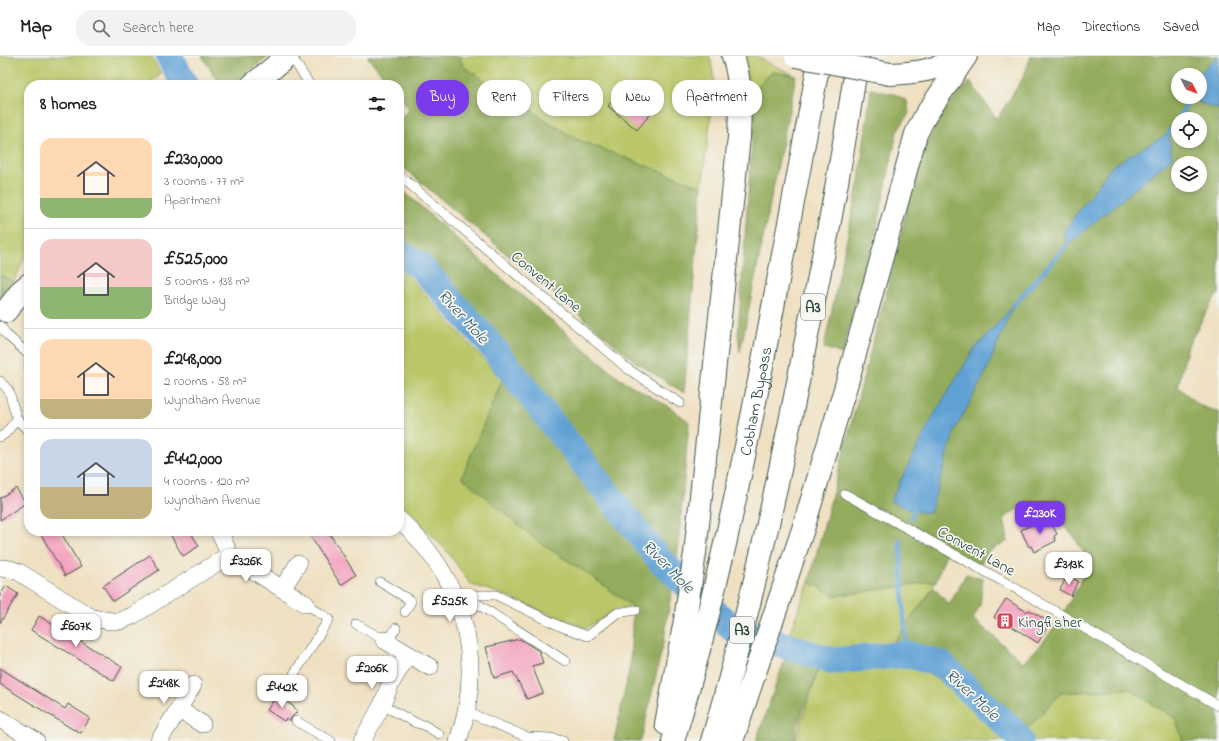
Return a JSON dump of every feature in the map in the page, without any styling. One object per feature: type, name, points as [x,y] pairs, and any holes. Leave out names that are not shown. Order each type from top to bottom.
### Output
[{"type":"main road","points":[[663,741],[682,682],[685,620],[695,553],[739,126],[740,97],[733,56]]},
{"type":"main road","points":[[796,56],[890,74],[925,72],[942,66],[962,56]]},
{"type":"main road","name":"Cobham Bypass","points":[[673,741],[682,682],[726,539],[758,391],[820,56]]},
{"type":"main road","name":"A3","points":[[712,741],[733,706],[760,558],[798,384],[840,170],[858,56]]},
{"type":"main road","points":[[732,741],[733,706],[788,576],[848,379],[916,134],[925,116],[966,56]]},
{"type":"main road","points":[[258,80],[286,57]]},
{"type":"main road","points":[[2,318],[24,288]]},
{"type":"main road","points":[[2,318],[24,304]]},
{"type":"street","points":[[404,523],[432,554],[451,585],[460,596],[469,650],[470,688],[466,712],[458,741]]},
{"type":"street","points":[[221,536],[229,555],[306,604]]},
{"type":"street","points":[[0,568],[19,572],[92,618],[120,621],[143,611],[229,555]]},
{"type":"street","points":[[282,589],[298,564]]},
{"type":"street","points":[[389,637],[408,654],[430,667]]},
{"type":"street","points":[[362,741],[382,705],[390,684],[408,654]]},
{"type":"street","points":[[158,741],[193,685]]},
{"type":"street","points":[[178,709],[202,724]]},
{"type":"street","points":[[0,719],[36,741]]},
{"type":"lane","points":[[286,57],[306,80]]},
{"type":"lane","name":"Convent Lane","points":[[404,179],[628,369],[680,403]]},
{"type":"lane","points":[[2,318],[7,334],[24,350]]},
{"type":"lane","points":[[0,381],[9,391],[17,419],[24,427]]},
{"type":"lane","points":[[0,437],[5,434],[17,419]]},
{"type":"lane","name":"Convent Lane","points":[[845,494],[1014,588],[1219,706]]},
{"type":"lane","points":[[380,582],[412,601],[405,612]]},
{"type":"lane","points":[[460,596],[496,594],[562,627],[588,636],[618,613],[636,610]]},
{"type":"lane","points":[[460,596],[565,661]]},
{"type":"lane","points":[[294,674],[329,619],[306,604]]},
{"type":"lane","points":[[356,624],[389,637]]},
{"type":"lane","points":[[382,705],[416,723],[424,725],[439,734]]},
{"type":"lane","points":[[466,712],[527,737],[551,738],[563,741]]},
{"type":"lane","points":[[296,721],[331,741]]},
{"type":"green space","points":[[0,56],[151,56],[161,74],[154,80],[24,80],[24,259],[14,282],[0,275]]},
{"type":"green space","points":[[202,56],[270,56],[237,80],[217,80]]},
{"type":"green space","points":[[367,56],[459,56],[464,67],[484,80],[477,80],[477,116],[531,116],[531,110],[576,139],[702,187],[684,393],[636,362],[404,168],[404,115],[409,108],[404,102],[404,80],[387,80]]},
{"type":"green space","points":[[459,56],[710,56],[714,80],[672,80],[672,116],[711,116],[702,187],[576,139],[540,116],[603,116],[603,80],[539,80],[539,115],[531,110],[531,80],[484,80],[464,67]]},
{"type":"green space","points":[[741,56],[757,56],[796,76],[772,72],[762,81],[762,80],[748,80]]},
{"type":"green space","points":[[1031,56],[1218,56],[1205,68],[1171,68],[1171,104],[1203,104],[1219,109],[1219,294],[1215,297],[1188,345],[1178,387],[1200,406],[1219,412],[1219,741],[1183,741],[1176,719],[1130,689],[1061,693],[1027,729],[1001,702],[961,672],[921,651],[892,644],[934,588],[949,605],[966,574],[983,579],[980,605],[973,619],[1023,662],[1034,652],[1061,616],[1090,563],[1075,538],[1048,511],[1029,501],[1004,518],[1008,541],[989,551],[979,566],[946,554],[936,581],[836,596],[809,582],[896,256],[916,165],[945,108],[970,82],[997,119],[1024,76]]},
{"type":"green space","points":[[773,72],[796,76],[740,352],[738,334],[754,116],[762,116],[762,82]]},
{"type":"green space","points":[[871,89],[897,95],[907,101],[909,113],[897,132],[878,223],[842,354],[824,348],[859,181]]},
{"type":"green space","points":[[404,191],[486,265],[620,379],[671,408],[689,422],[677,563],[663,550],[472,306],[418,252],[404,244]]},
{"type":"green space","points":[[404,271],[502,380],[462,477],[633,607],[615,610],[586,628],[501,594],[471,585],[446,550],[404,508]]},
{"type":"green space","points":[[0,275],[14,282],[0,299]]},
{"type":"green space","points":[[502,380],[640,552],[672,587],[664,640],[641,741],[614,741],[630,666],[633,607],[591,576],[536,540],[462,477]]},
{"type":"green space","points":[[936,581],[933,588],[892,644],[836,654],[788,637],[809,582],[836,596]]},
{"type":"green space","points":[[787,653],[820,665],[797,727],[794,741],[756,741]]},
{"type":"green space","points":[[820,665],[854,668],[907,665],[948,683],[1007,741],[795,741]]},
{"type":"green space","points":[[1130,689],[1176,719],[1183,741],[1035,741],[1027,729],[1061,693]]},
{"type":"water","points":[[1219,56],[1219,109],[1204,104],[1207,104],[1207,68],[1205,68]]},
{"type":"water","points":[[1169,133],[1171,159],[1066,246],[1064,231],[1112,166]]},
{"type":"water","points":[[1013,306],[986,372],[955,430],[930,513],[913,511],[890,501],[935,413],[973,351]]},
{"type":"building","points":[[620,116],[649,116],[637,130]]},
{"type":"building","points":[[16,488],[24,500],[24,504],[0,520],[0,498]]},
{"type":"building","points":[[1048,517],[1057,534],[1054,536],[1056,541],[1034,552],[1031,546],[1029,547],[1021,530]]},
{"type":"building","points":[[42,536],[63,536],[81,567],[65,576]]},
{"type":"building","points":[[171,536],[193,536],[199,546],[183,556]]},
{"type":"building","points":[[310,536],[331,536],[356,575],[341,585]]},
{"type":"building","points":[[150,555],[159,570],[113,601],[103,586]]},
{"type":"building","points":[[1067,576],[1078,581],[1071,596],[1060,590]]},
{"type":"building","points":[[6,586],[18,594],[0,623],[0,595]]},
{"type":"building","name":"Kingfisher","points":[[1006,599],[1027,612],[1029,610],[1050,622],[1038,643],[994,617]]},
{"type":"building","points":[[39,616],[122,667],[114,681],[31,630]]},
{"type":"building","points":[[520,639],[539,651],[543,663],[532,666],[543,693],[527,699],[513,672],[494,678],[486,647]]},
{"type":"building","points":[[0,668],[65,709],[68,704],[90,718],[81,733],[0,684]]},
{"type":"building","points":[[277,695],[298,711],[290,721],[286,719],[284,721],[267,710]]},
{"type":"waterway","name":"River Mole","points":[[169,56],[182,80]]},
{"type":"waterway","points":[[1169,133],[1187,104]]},
{"type":"waterway","points":[[1013,306],[1066,246]]},
{"type":"waterway","name":"River Mole","points":[[404,256],[419,265],[485,338],[658,558],[733,629],[833,661],[906,654],[941,664],[1016,734],[1020,741]]},
{"type":"waterway","points":[[911,518],[913,511]]},
{"type":"waterway","points":[[900,541],[906,654]]},
{"type":"place","name":"Kingfisher","points":[[1005,621]]}]
